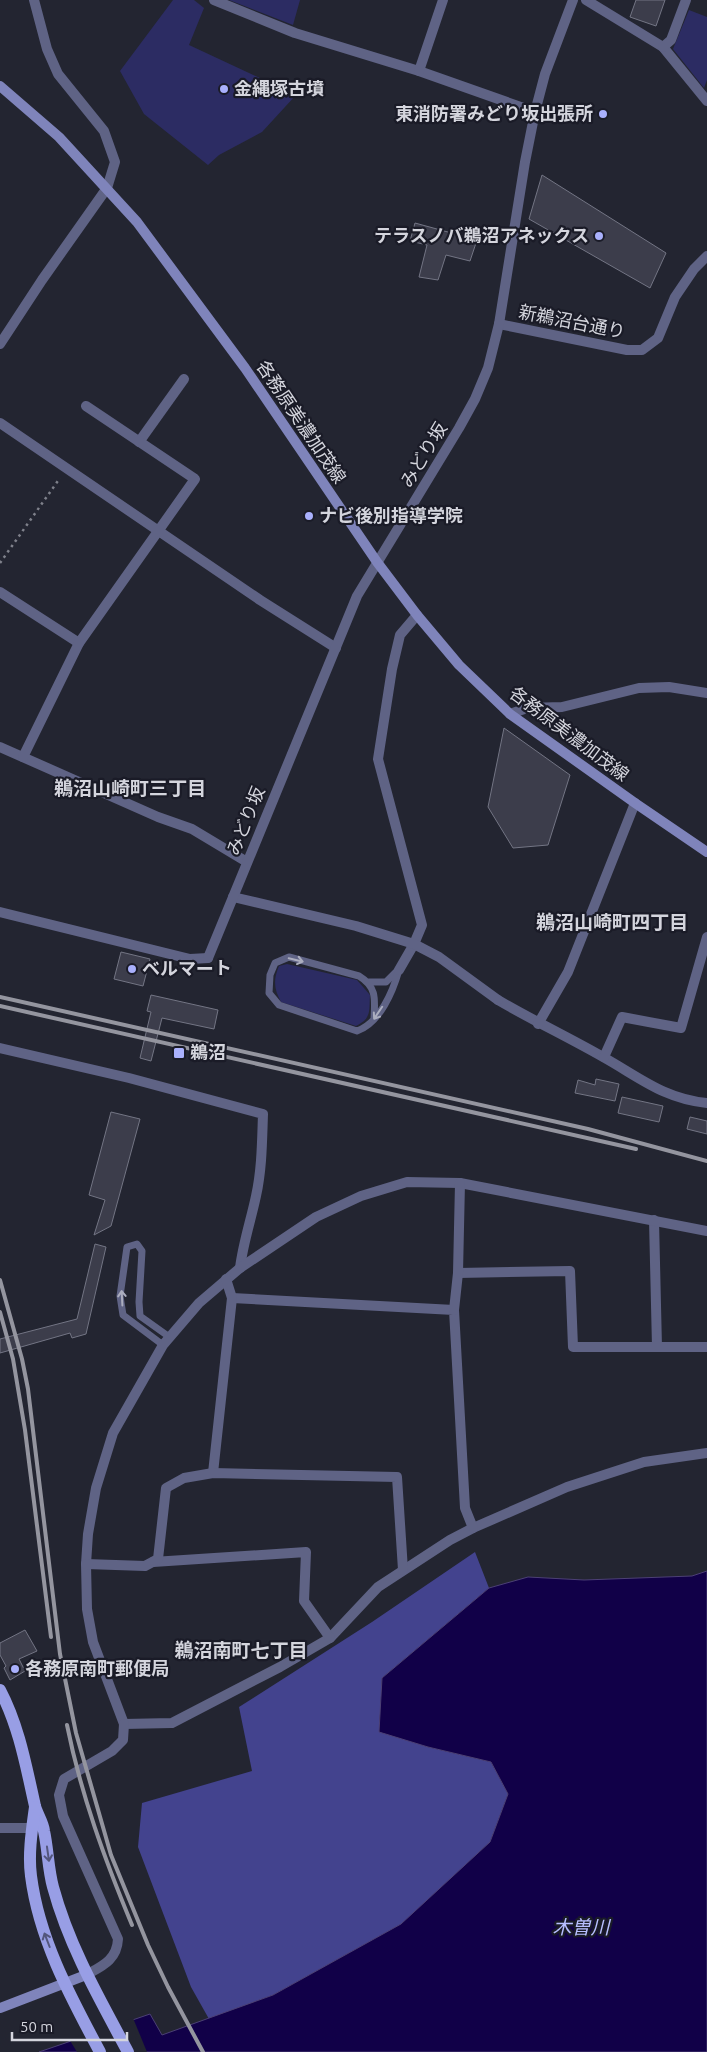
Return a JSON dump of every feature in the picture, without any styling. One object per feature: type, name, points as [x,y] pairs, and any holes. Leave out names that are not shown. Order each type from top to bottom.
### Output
[{"type":"main road","name":"各務原美濃加茂線","points":[[0,86],[59,137],[136,222],[245,368],[377,562],[417,615],[459,665],[510,714],[635,804],[707,852]]},
{"type":"main road","points":[[0,1690],[8,1704],[24,1756],[35,1807],[44,1828],[52,1885],[70,1941],[86,1975],[128,2052]]},
{"type":"main road","points":[[35,1807],[32,1828],[31,1874],[36,1902],[46,1938],[65,1985],[100,2052]]},
{"type":"main road","points":[[0,2008],[65,1985],[86,1975]]},
{"type":"street","points":[[0,344],[42,280],[107,188],[116,162],[104,131],[58,74],[46,49],[34,0]]},
{"type":"street","points":[[214,0],[295,33],[419,71],[535,112]]},
{"type":"street","points":[[419,71],[443,0]]},
{"type":"street","name":"みどり坂","points":[[0,912],[190,959],[208,958],[357,596],[475,399],[488,368],[499,324],[535,112],[545,74],[573,0]]},
{"type":"street","points":[[586,0],[662,47],[707,101]]},
{"type":"street","points":[[662,47],[671,40],[686,0]]},
{"type":"street","name":"新鵜沼台通り","points":[[499,324],[627,350],[642,350],[658,338],[676,297],[694,269],[707,256]]},
{"type":"street","points":[[139,442],[184,379]]},
{"type":"street","points":[[23,757],[79,643],[195,479],[86,406]]},
{"type":"street","points":[[0,424],[159,532],[336,648]]},
{"type":"street","points":[[0,592],[79,643]]},
{"type":"street","points":[[399,970],[414,944],[422,925],[378,759],[392,669],[400,635],[417,615]]},
{"type":"street","points":[[510,714],[526,708],[562,706],[639,688],[669,687],[707,693]]},
{"type":"street","points":[[0,747],[158,817],[192,829],[247,862]]},
{"type":"street","points":[[538,1024],[568,972],[635,804]]},
{"type":"street","points":[[233,897],[356,926],[414,944],[439,957],[498,1000],[538,1024],[604,1057],[657,1090],[692,1102],[707,1103]]},
{"type":"street","points":[[604,1057],[622,1017],[681,1028],[707,937]]},
{"type":"street","points":[[0,1048],[129,1078],[263,1114],[262,1157],[256,1194],[242,1248],[240,1268]]},
{"type":"street","points":[[86,1975],[111,1959],[118,1948],[118,1939],[62,1816],[59,1795],[64,1779],[112,1752],[122,1740],[124,1724],[93,1642],[87,1609],[86,1564],[88,1534],[96,1488],[113,1433],[165,1341],[199,1303],[240,1268],[316,1217],[361,1196],[406,1182],[460,1183],[707,1231]]},
{"type":"street","points":[[460,1183],[458,1273],[454,1310],[465,1508],[473,1528]]},
{"type":"street","points":[[654,1220],[657,1347]]},
{"type":"street","points":[[458,1273],[570,1271],[573,1347],[707,1347]]},
{"type":"street","points":[[213,1473],[232,1298],[226,1280]]},
{"type":"street","points":[[232,1298],[454,1310]]},
{"type":"street","points":[[124,1724],[172,1724],[280,1667],[330,1638],[378,1587],[450,1540],[473,1528],[567,1487],[644,1462],[707,1453]]},
{"type":"street","points":[[86,1564],[145,1566],[158,1559],[166,1488],[184,1478],[213,1473],[396,1477],[403,1570]]},
{"type":"street","points":[[153,1562],[306,1552],[304,1601],[330,1638]]},
{"type":"street","points":[[0,1828],[32,1828]]},
{"type":"lane","points":[[289,957],[359,976],[369,982],[386,982],[399,970],[393,989],[374,1019],[366,1028],[357,1031],[279,1005],[269,993],[270,975],[275,963],[289,957]]},
{"type":"lane","points":[[369,982],[375,997],[374,1019]]},
{"type":"lane","points":[[137,1244],[142,1251],[140,1316],[165,1341],[123,1315],[120,1296],[127,1247],[137,1244]]},
{"type":"path","points":[[0,563],[67,468]]},
{"type":"shaded area","points":[[173,0],[194,0],[204,8],[189,45],[296,95],[262,132],[219,155],[208,165],[144,114],[120,71]]},
{"type":"shaded area","points":[[229,0],[300,0],[293,25]]},
{"type":"shaded area","points":[[689,10],[707,17],[707,80],[704,88],[673,49]]},
{"type":"shaded area","points":[[287,964],[357,980],[370,995],[369,1014],[365,1020],[356,1026],[281,1002],[275,980],[279,966]]},
{"type":"shaded area","points":[[475,1552],[489,1588],[382,1678],[379,1731],[428,1747],[491,1762],[508,1794],[490,1842],[402,1924],[273,1995],[209,2019],[191,1987],[138,1847],[142,1803],[252,1771],[239,1707],[372,1622]]},
{"type":"water","name":"木曽川","points":[[707,1571],[707,2052],[39,2052],[150,2014],[162,2035],[273,1995],[401,1924],[490,1842],[508,1794],[491,1762],[428,1747],[379,1732],[382,1678],[489,1588],[528,1577],[584,1580],[692,1576]]},
{"type":"pier","points":[[133,2018],[147,2052],[77,2052],[69,2039]]},
{"type":"building","points":[[636,0],[665,0],[656,26],[630,17]]},
{"type":"building","name":"テラスノバ鵜沼アネックス","points":[[542,175],[666,253],[650,288],[529,219]]},
{"type":"building","points":[[415,223],[477,240],[470,261],[446,255],[438,280],[419,277],[427,245],[410,241]]},
{"type":"building","points":[[504,728],[570,775],[548,845],[513,848],[488,807]]},
{"type":"building","name":"ベルマート","points":[[121,952],[150,959],[143,986],[114,979]]},
{"type":"building","name":"鵜沼","points":[[151,995],[218,1010],[214,1029],[162,1018],[151,1061],[140,1058],[151,1012],[147,1011]]},
{"type":"building","points":[[596,1079],[619,1084],[615,1101],[575,1093],[578,1080],[595,1085]]},
{"type":"building","points":[[622,1097],[663,1106],[659,1122],[618,1113]]},
{"type":"building","points":[[111,1112],[140,1119],[111,1226],[94,1235],[105,1200],[89,1195]]},
{"type":"building","points":[[690,1117],[707,1121],[707,1134],[687,1129]]},
{"type":"building","points":[[95,1244],[106,1247],[86,1334],[72,1338],[70,1333],[0,1353],[0,1339],[77,1319]]},
{"type":"building","points":[[25,1630],[37,1651],[19,1659],[25,1671],[10,1680],[0,1655],[0,1643]]},
{"type":"railway","points":[[0,997],[588,1129],[707,1161]]},
{"type":"railway","points":[[0,1006],[636,1149]]},
{"type":"railway","points":[[0,1280],[22,1359],[28,1389],[60,1654],[76,1733],[111,1855],[148,1945],[203,2052]]},
{"type":"railway","points":[[0,1312],[13,1359],[25,1430],[51,1637]]},
{"type":"railway","points":[[67,1725],[79,1777],[95,1827],[132,1925]]},
{"type":"place","name":"金縄塚古墳","points":[[224,89]]},
{"type":"place","name":"東消防署みどり坂出張所","points":[[603,114]]},
{"type":"place","name":"テラスノバ鵜沼アネックス","points":[[599,236]]},
{"type":"place","name":"ナビ後別指導学院","points":[[309,516]]},
{"type":"place","name":"ベルマート","points":[[132,969]]},
{"type":"place","name":"鵜沼","points":[[179,1053]]},
{"type":"place","name":"各務原南町郵便局","points":[[15,1669]]},
{"type":"district","name":"鵜沼山崎町三丁目","points":[[130,788]]},
{"type":"district","name":"鵜沼山崎町四丁目","points":[[612,922]]},
{"type":"district","name":"鵜沼南町七丁目","points":[[241,1650]]}]
